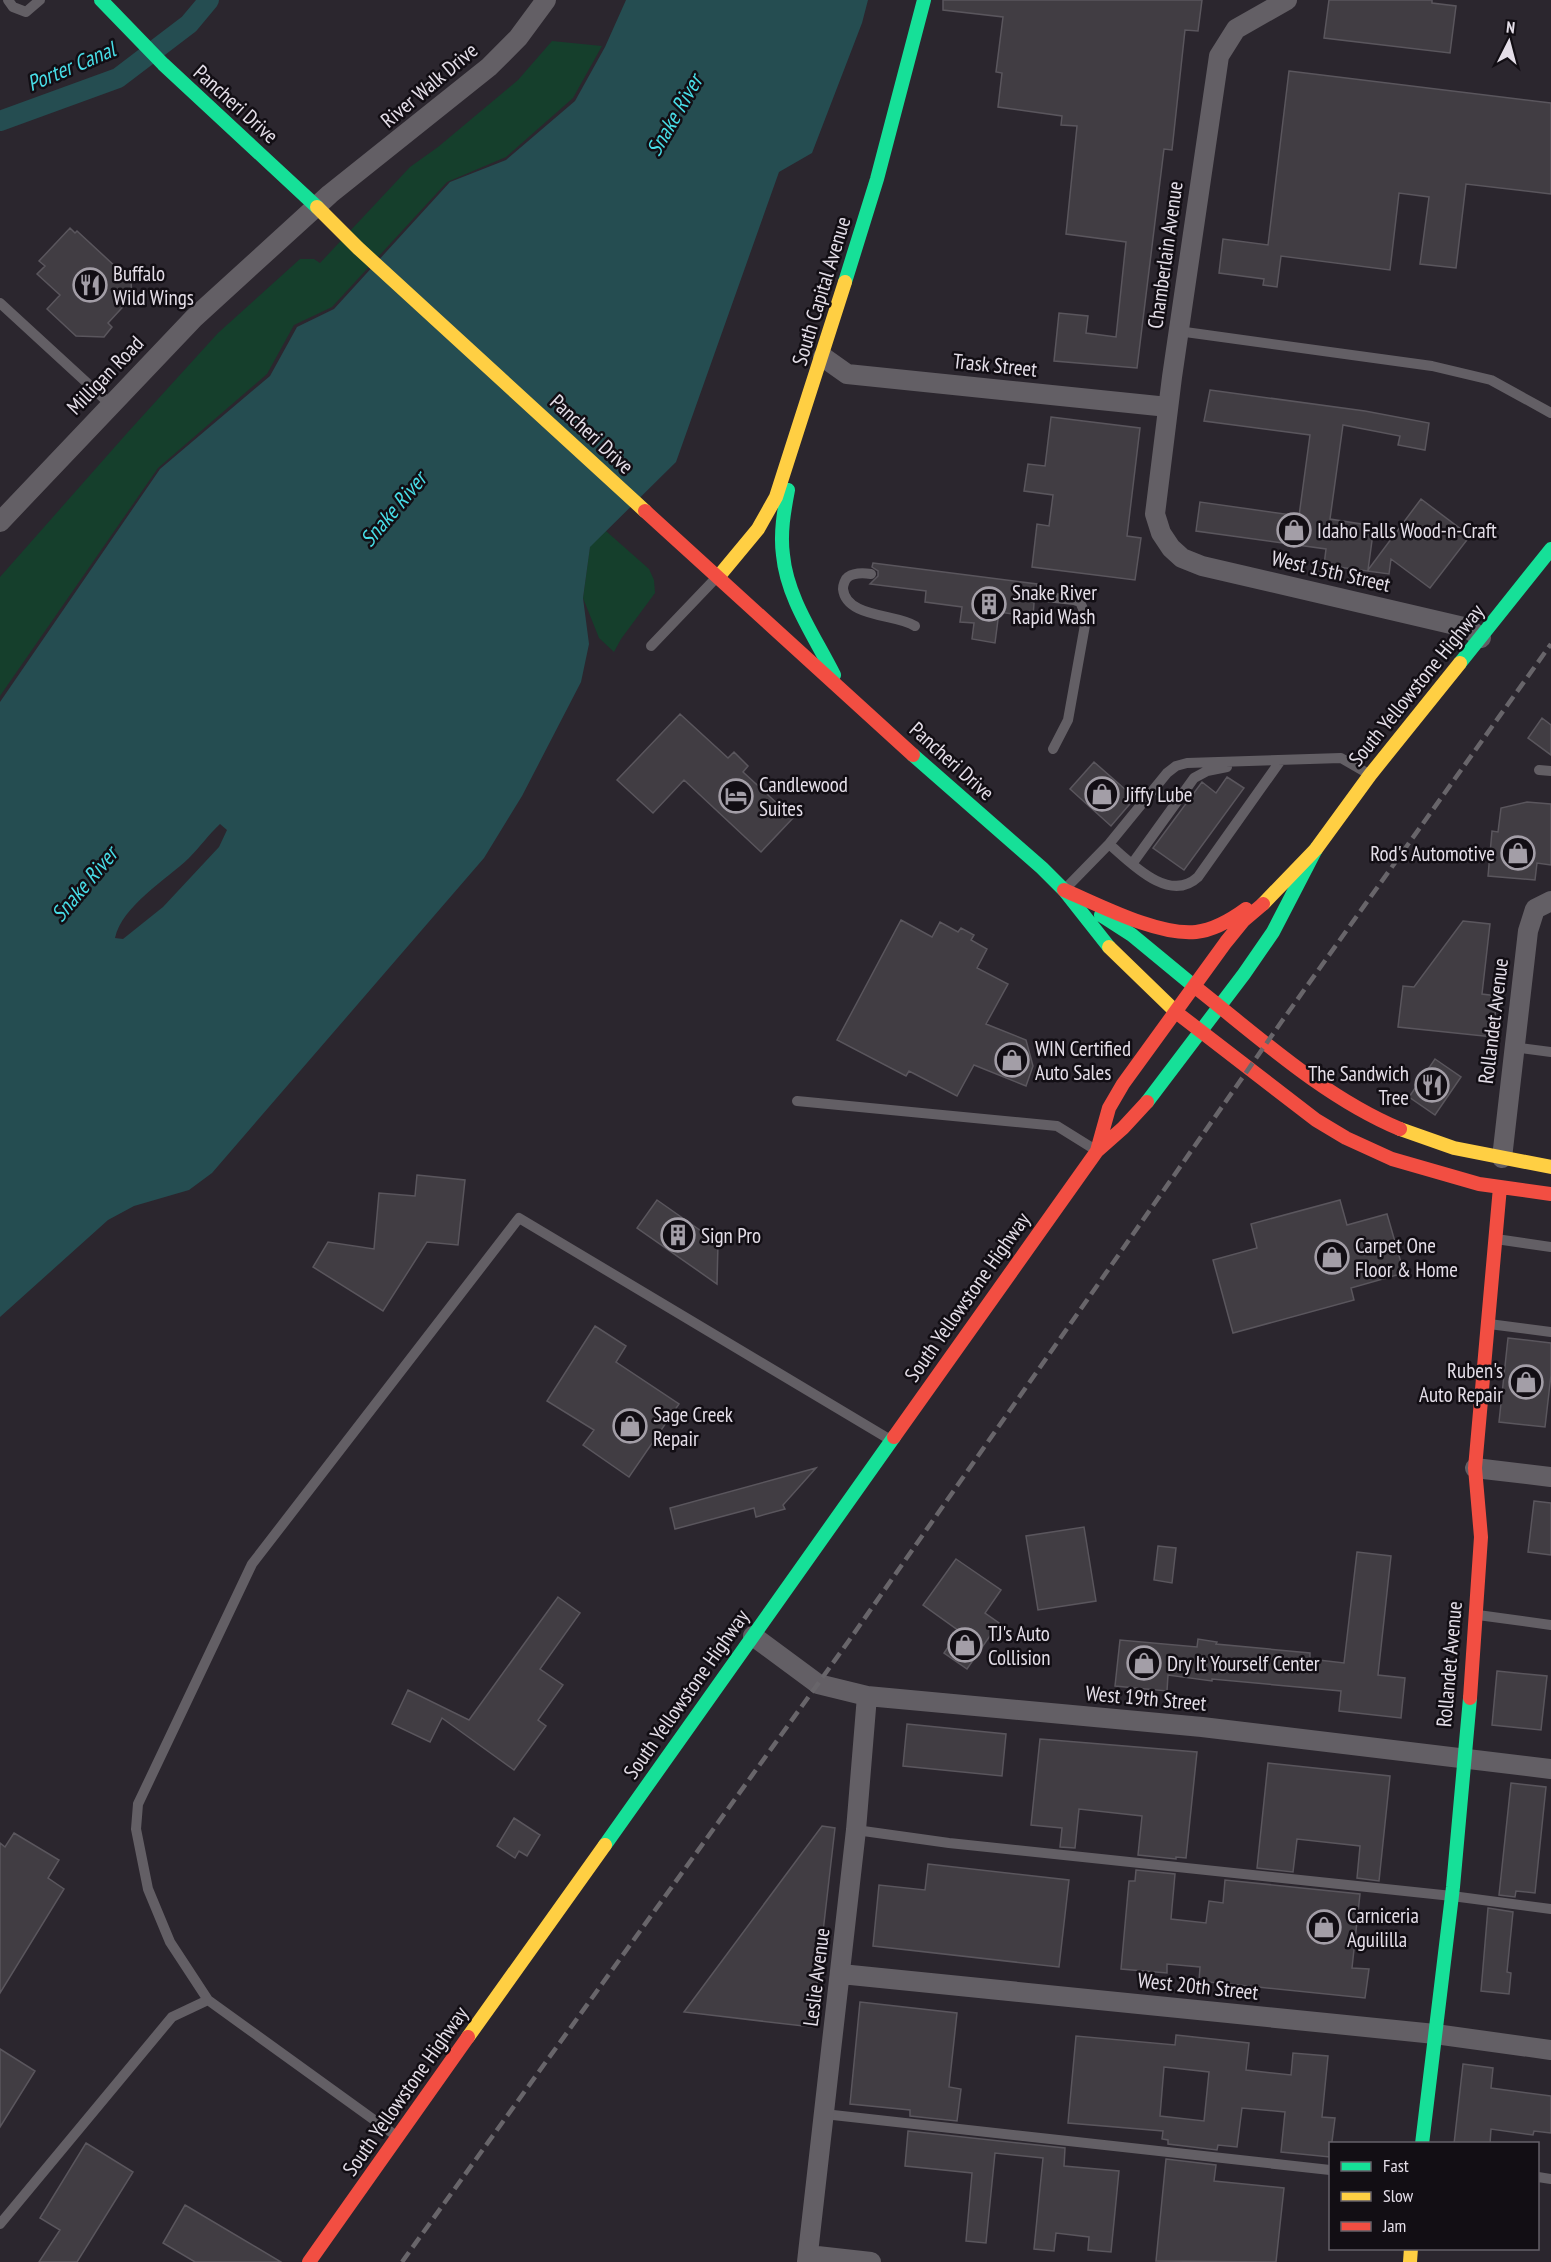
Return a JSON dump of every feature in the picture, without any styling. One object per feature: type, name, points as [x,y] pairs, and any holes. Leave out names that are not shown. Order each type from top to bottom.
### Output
[{"type":"main road","name":"Pancheri Drive","points":[[101,0],[125,28],[173,75],[324,200],[358,248],[650,516],[1064,890],[1132,935],[1194,987],[1278,1052],[1352,1103],[1420,1137],[1463,1152],[1551,1167]]},
{"type":"main road","name":"South Capital Avenue","points":[[719,576],[749,541],[776,497],[812,393],[877,179],[924,0]]},
{"type":"main road","points":[[812,393],[786,500],[782,522],[782,549],[784,565],[792,589],[842,690]]},
{"type":"main road","name":"South Yellowstone Highway","points":[[1097,1151],[1109,1108],[1123,1084],[1175,1011],[1244,921],[1269,899],[1316,849],[1370,775],[1551,549]]},
{"type":"main road","points":[[1064,890],[1152,924],[1192,932],[1217,926],[1241,913],[1280,885],[1316,849]]},
{"type":"main road","name":"South Yellowstone Highway","points":[[309,2262],[1097,1151],[1148,1101],[1273,933],[1316,849]]},
{"type":"main road","name":"Pancheri Drive","points":[[1064,890],[1114,954],[1175,1011],[1316,1120],[1346,1138],[1386,1156],[1479,1184],[1551,1194]]},
{"type":"main road","points":[[1386,1156],[1417,1154],[1462,1165]]},
{"type":"main road","points":[[1483,1167],[1502,1158]]},
{"type":"main road","points":[[1500,1187],[1504,1178],[1514,1176],[1551,1180]]},
{"type":"main road","name":"Rollandet Avenue","points":[[1422,2142],[1452,1896],[1478,1615],[1481,1537],[1476,1468],[1500,1187]]},
{"type":"street","name":"River Walk Drive","points":[[324,200],[489,67],[518,38],[546,0]]},
{"type":"street","name":"Chamberlain Avenue","points":[[1171,548],[1161,533],[1155,514],[1178,331],[1219,56],[1236,28],[1287,0]]},
{"type":"street","name":"Milligan Road","points":[[0,522],[194,318],[324,200]]},
{"type":"street","name":"Trask Street","points":[[823,357],[847,374],[1168,407]]},
{"type":"street","name":"West 15th Street","points":[[1171,548],[1182,558],[1202,566],[1468,628],[1481,638]]},
{"type":"street","name":"Rollandet Avenue","points":[[1502,1158],[1528,931],[1535,909],[1551,901]]},
{"type":"street","points":[[1476,1468],[1551,1477]]},
{"type":"street","name":"West 19th Street","points":[[753,1636],[818,1684],[867,1696],[1202,1727],[1551,1769]]},
{"type":"street","name":"Leslie Avenue","points":[[808,2259],[841,1974],[867,1696]]},
{"type":"street","name":"West 20th Street","points":[[841,1974],[1435,2034],[1551,2050]]},
{"type":"street","points":[[808,2259],[871,2262]]},
{"type":"lane","points":[[8,0],[13,7],[26,12],[40,0]]},
{"type":"lane","points":[[0,303],[110,404]]},
{"type":"lane","points":[[1178,331],[1432,366],[1491,380],[1551,412]]},
{"type":"lane","points":[[871,574],[859,573],[848,577],[843,591],[847,599],[859,610],[908,621],[915,626]]},
{"type":"lane","points":[[651,646],[719,576]]},
{"type":"lane","points":[[1035,596],[1074,600],[1080,603],[1084,611],[1085,625],[1068,720],[1053,749]]},
{"type":"lane","points":[[1064,890],[1109,844],[1167,773],[1176,766],[1187,763],[1341,758],[1370,775]]},
{"type":"lane","points":[[1109,844],[1158,882],[1182,885],[1192,882],[1198,877],[1281,760]]},
{"type":"lane","points":[[1132,864],[1194,778],[1207,771],[1250,761]]},
{"type":"lane","points":[[1539,770],[1551,771]]},
{"type":"lane","points":[[1514,1047],[1551,1052]]},
{"type":"lane","points":[[797,1101],[1057,1126],[1097,1151]]},
{"type":"lane","points":[[398,2137],[208,2000],[170,1941],[148,1889],[136,1829],[138,1804],[252,1564],[519,1218],[891,1440]]},
{"type":"lane","points":[[1495,1239],[1551,1247]]},
{"type":"lane","points":[[1488,1324],[1551,1332]]},
{"type":"lane","points":[[1478,1615],[1551,1624]]},
{"type":"lane","points":[[856,1830],[949,1843],[1452,1896],[1551,1909]]},
{"type":"lane","points":[[0,2224],[172,2017],[208,2000]]},
{"type":"lane","points":[[824,2114],[1329,2170]]},
{"type":"green space","points":[[552,41],[602,46],[573,98],[506,157],[447,182],[332,307],[294,325],[267,374],[158,468],[0,696],[0,577],[218,333],[300,259],[314,259],[320,263],[410,167],[438,147],[518,80]]},
{"type":"green space","points":[[606,531],[649,569],[654,580],[655,593],[614,652],[599,638],[583,598],[590,546]]},
{"type":"water","name":"Snake River","points":[[626,0],[868,0],[862,23],[812,153],[779,172],[676,462],[590,547],[583,598],[589,644],[581,682],[522,796],[484,858],[212,1173],[189,1190],[134,1206],[108,1220],[0,1317],[0,702],[160,469],[270,376],[297,327],[334,309],[450,182],[506,160],[575,101],[605,47]],"holes":[[[220,824],[227,830],[219,847],[163,907],[123,939],[115,938],[119,926],[135,904],[189,858]]]},
{"type":"building","points":[[943,0],[1202,0],[1198,31],[1185,30],[1172,150],[1164,149],[1137,368],[1054,361],[1059,313],[1088,316],[1086,333],[1116,337],[1126,242],[1066,234],[1077,126],[1061,125],[1062,116],[998,107],[1002,73],[996,72],[1003,17],[943,10]]},
{"type":"building","points":[[1329,0],[1432,0],[1432,3],[1456,6],[1450,53],[1324,38]]},
{"type":"building","points":[[1289,71],[1551,103],[1551,194],[1466,184],[1456,268],[1420,264],[1429,197],[1399,193],[1390,270],[1281,256],[1277,287],[1263,285],[1264,279],[1219,273],[1223,239],[1268,245]]},
{"type":"building","points":[[70,228],[75,233],[77,231],[131,281],[132,297],[108,323],[112,327],[104,337],[76,336],[47,309],[60,295],[37,274],[45,266],[39,261]]},
{"type":"building","points":[[1210,390],[1365,411],[1429,423],[1425,450],[1398,445],[1400,436],[1343,425],[1330,519],[1374,526],[1368,570],[1421,499],[1470,536],[1430,588],[1391,559],[1389,574],[1324,565],[1326,549],[1196,531],[1200,502],[1299,516],[1310,435],[1204,421]]},
{"type":"building","points":[[1051,417],[1140,428],[1127,536],[1141,538],[1135,580],[1032,567],[1037,524],[1049,526],[1053,495],[1024,491],[1028,464],[1045,466]]},
{"type":"building","name":"Snake River Rapid Wash","points":[[873,563],[1037,584],[1036,589],[1032,589],[1029,595],[1029,600],[1034,603],[1033,617],[999,612],[995,643],[972,639],[974,623],[960,622],[962,607],[925,602],[926,591],[870,584],[878,576],[878,571],[872,567]]},
{"type":"building","name":"Candlewood Suites","points":[[680,714],[728,758],[734,752],[748,766],[743,772],[793,818],[761,852],[684,780],[653,813],[617,780]]},
{"type":"building","points":[[1542,718],[1551,725],[1551,755],[1528,738]]},
{"type":"building","name":"Jiffy Lube","points":[[1094,762],[1135,798],[1111,826],[1070,789]]},
{"type":"building","points":[[1227,777],[1244,788],[1184,870],[1153,848],[1202,782],[1216,793]]},
{"type":"building","points":[[1527,802],[1551,804],[1551,865],[1537,863],[1535,880],[1488,876],[1492,831],[1498,832],[1501,808]]},
{"type":"building","points":[[901,920],[932,937],[940,922],[958,932],[961,928],[974,935],[971,940],[987,949],[977,968],[1008,984],[986,1024],[1026,1040],[1033,1066],[1026,1086],[974,1065],[957,1096],[909,1071],[906,1076],[837,1040]]},
{"type":"building","points":[[1463,921],[1490,924],[1482,994],[1497,996],[1493,1037],[1398,1027],[1403,986],[1414,987]]},
{"type":"building","points":[[1435,1059],[1461,1077],[1435,1115],[1409,1097]]},
{"type":"building","points":[[417,1175],[465,1180],[458,1245],[427,1242],[383,1311],[313,1267],[328,1242],[374,1249],[379,1193],[415,1196]]},
{"type":"building","name":"Sign Pro","points":[[657,1200],[718,1243],[717,1284],[637,1228]]},
{"type":"building","points":[[1340,1200],[1347,1225],[1387,1214],[1404,1273],[1351,1288],[1354,1300],[1233,1333],[1213,1260],[1257,1248],[1251,1224]]},
{"type":"building","points":[[595,1326],[626,1346],[616,1362],[679,1404],[629,1477],[583,1445],[594,1430],[547,1401]]},
{"type":"building","points":[[1508,1338],[1551,1343],[1551,1375],[1545,1427],[1499,1422]]},
{"type":"building","points":[[816,1468],[783,1505],[785,1509],[756,1517],[754,1508],[675,1529],[670,1508]]},
{"type":"building","points":[[1534,1501],[1551,1503],[1551,1555],[1528,1552]]},
{"type":"building","points":[[1084,1527],[1096,1601],[1038,1610],[1026,1536]]},
{"type":"building","points":[[1158,1546],[1176,1548],[1172,1583],[1154,1580]]},
{"type":"building","points":[[1357,1552],[1391,1556],[1378,1675],[1405,1678],[1401,1718],[1339,1711],[1341,1691],[1212,1679],[1212,1681],[1168,1675],[1167,1691],[1115,1686],[1120,1640],[1197,1647],[1198,1639],[1217,1642],[1216,1644],[1310,1653],[1310,1659],[1344,1663]]},
{"type":"building","points":[[956,1559],[1001,1590],[985,1613],[999,1623],[967,1669],[944,1653],[959,1631],[923,1605]]},
{"type":"building","points":[[558,1597],[580,1613],[540,1669],[563,1685],[538,1720],[546,1726],[514,1770],[442,1718],[430,1742],[392,1724],[408,1690],[469,1720]]},
{"type":"building","points":[[1497,1671],[1547,1676],[1541,1730],[1492,1725]]},
{"type":"building","points":[[907,1724],[1006,1734],[1002,1776],[903,1766]]},
{"type":"building","points":[[1040,1739],[1197,1752],[1186,1858],[1138,1855],[1142,1816],[1079,1809],[1075,1848],[1060,1847],[1062,1828],[1031,1825]]},
{"type":"building","points":[[1268,1763],[1390,1776],[1379,1881],[1357,1878],[1360,1846],[1297,1839],[1293,1872],[1257,1868]]},
{"type":"building","points":[[1511,1783],[1546,1787],[1535,1893],[1516,1891],[1515,1897],[1499,1895]]},
{"type":"building","points":[[514,1818],[540,1835],[527,1856],[519,1851],[515,1858],[497,1846]]},
{"type":"building","points":[[822,1826],[835,1828],[812,2027],[684,2012]]},
{"type":"building","points":[[14,1833],[59,1860],[48,1878],[64,1889],[0,1993],[0,1843],[5,1847]]},
{"type":"building","points":[[928,1864],[1069,1880],[1059,1967],[873,1946],[879,1885],[925,1890]]},
{"type":"building","points":[[1136,1870],[1175,1874],[1171,1919],[1206,1923],[1209,1901],[1223,1903],[1225,1880],[1360,1894],[1352,1968],[1369,1969],[1365,1998],[1199,1981],[1200,1967],[1167,1964],[1167,1973],[1121,1969],[1129,1881],[1135,1881]]},
{"type":"building","points":[[1488,1908],[1513,1912],[1507,1972],[1511,1973],[1509,1994],[1481,1991]]},
{"type":"building","points":[[860,2002],[957,2013],[949,2087],[961,2089],[957,2121],[910,2116],[910,2110],[850,2104]]},
{"type":"building","points":[[1176,2035],[1249,2043],[1246,2070],[1291,2075],[1293,2053],[1328,2056],[1322,2117],[1335,2118],[1332,2142],[1329,2142],[1329,2157],[1281,2152],[1285,2112],[1242,2108],[1237,2147],[1218,2145],[1217,2150],[1168,2144],[1168,2140],[1162,2139],[1163,2131],[1068,2123],[1076,2036],[1175,2045]],"holes":[[[1164,2067],[1209,2072],[1204,2121],[1160,2116]]]},
{"type":"building","points":[[0,2049],[35,2071],[0,2127]]},
{"type":"building","points":[[1463,2064],[1493,2068],[1491,2088],[1551,2096],[1551,2133],[1534,2131],[1533,2135],[1491,2129],[1490,2142],[1454,2142]]},
{"type":"building","points":[[908,2131],[1065,2148],[1064,2166],[1119,2171],[1111,2252],[1088,2250],[1089,2237],[1056,2233],[1054,2251],[1034,2249],[1043,2158],[995,2153],[986,2243],[966,2241],[972,2173],[905,2166]]},
{"type":"building","points":[[86,2143],[133,2172],[77,2262],[39,2262],[60,2230],[40,2218]]},
{"type":"building","points":[[1166,2159],[1216,2165],[1214,2181],[1284,2188],[1276,2262],[1156,2261]]},
{"type":"building","points":[[185,2205],[281,2262],[195,2262],[163,2243]]},
{"type":"waterway","name":"Porter Canal","points":[[0,121],[118,78],[189,24],[209,0]]},
{"type":"railway","points":[[402,2262],[848,1642],[1282,1021],[1551,644]]},
{"type":"traffic: fast","points":[[101,0],[163,64],[317,207]]},
{"type":"traffic: fast","points":[[845,282],[877,179],[924,0]]},
{"type":"traffic: fast","points":[[788,490],[782,539],[786,571],[796,602],[834,675]]},
{"type":"traffic: fast","points":[[1460,663],[1551,549]]},
{"type":"traffic: fast","points":[[913,755],[1042,868],[1064,890],[1109,947]]},
{"type":"traffic: fast","points":[[1147,1102],[1273,932],[1316,849]]},
{"type":"traffic: fast","points":[[1101,915],[1132,935],[1195,987]]},
{"type":"traffic: fast","points":[[605,1845],[894,1437]]},
{"type":"traffic: fast","points":[[1422,2142],[1453,1887],[1470,1698]]},
{"type":"traffic: slow","points":[[317,207],[358,248],[645,511]]},
{"type":"traffic: slow","points":[[719,576],[758,529],[776,497],[845,282]]},
{"type":"traffic: slow","points":[[1263,904],[1316,849],[1370,775],[1460,663]]},
{"type":"traffic: slow","points":[[1109,947],[1175,1011]]},
{"type":"traffic: slow","points":[[1400,1129],[1454,1148],[1551,1167]]},
{"type":"traffic: slow","points":[[468,2037],[605,1845]]},
{"type":"traffic: slow","points":[[1410,2262],[1411,2250]]},
{"type":"traffic: jam","points":[[645,511],[913,755]]},
{"type":"traffic: jam","points":[[1064,890],[1129,918],[1181,932],[1196,932],[1216,927],[1246,909]]},
{"type":"traffic: jam","points":[[1097,1151],[1109,1108],[1123,1084],[1226,942],[1243,921],[1263,904]]},
{"type":"traffic: jam","points":[[1199,990],[1320,1085],[1400,1129]]},
{"type":"traffic: jam","points":[[1181,1016],[1316,1120],[1346,1138],[1392,1159],[1479,1184],[1551,1194]]},
{"type":"traffic: jam","points":[[894,1437],[1097,1151],[1147,1102]]},
{"type":"traffic: jam","points":[[1470,1698],[1481,1537],[1475,1468],[1500,1187]]},
{"type":"traffic: jam","points":[[309,2262],[468,2037]]},
{"type":"place","name":"Buffalo Wild Wings","points":[[90,285]]},
{"type":"place","name":"Idaho Falls Wood-n-Craft","points":[[1294,530]]},
{"type":"place","name":"Snake River Rapid Wash","points":[[989,604]]},
{"type":"place","name":"Jiffy Lube","points":[[1102,794]]},
{"type":"place","name":"Candlewood Suites","points":[[736,796]]},
{"type":"place","name":"Rod's Automotive","points":[[1518,853]]},
{"type":"place","name":"WIN Certified Auto Sales","points":[[1012,1060]]},
{"type":"place","name":"The Sandwich Tree","points":[[1432,1085]]},
{"type":"place","name":"Sign Pro","points":[[678,1235]]},
{"type":"place","name":"Carpet One Floor & Home","points":[[1332,1257]]},
{"type":"place","name":"Ruben's Auto Repair","points":[[1526,1382]]},
{"type":"place","name":"Sage Creek Repair","points":[[630,1426]]},
{"type":"place","name":"TJ's Auto Collision","points":[[965,1645]]},
{"type":"place","name":"Dry It Yourself Center","points":[[1144,1663]]},
{"type":"place","name":"Carniceria Aguililla","points":[[1324,1927]]}]
